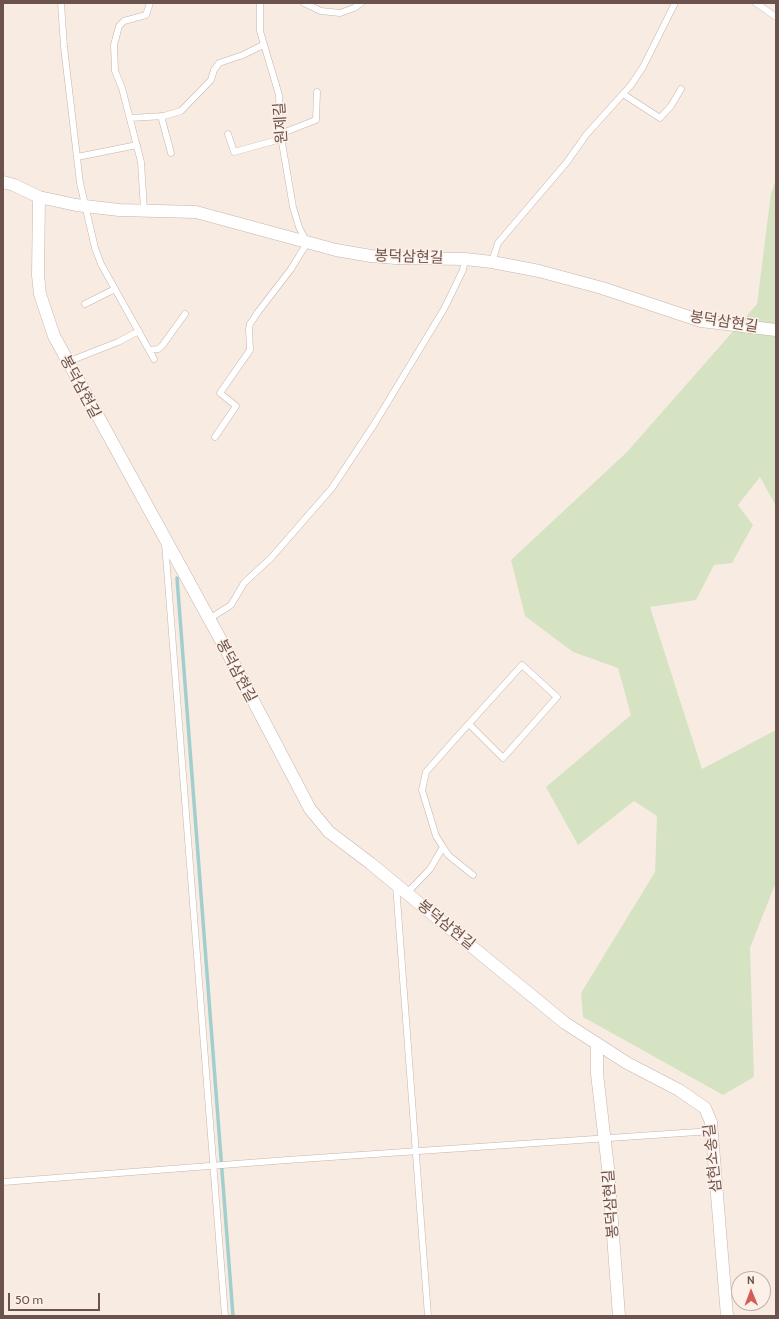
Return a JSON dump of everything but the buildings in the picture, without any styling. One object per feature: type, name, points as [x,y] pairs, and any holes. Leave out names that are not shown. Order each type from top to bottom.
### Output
[{"type":"street","name":"봉덕삼현길","points":[[3,182],[14,185],[39,197],[84,206],[119,210],[196,212],[307,243],[371,256],[396,258],[465,259],[492,262],[539,271],[602,288],[701,321],[776,330]]},
{"type":"street","name":"봉덕삼현길","points":[[39,197],[38,275],[40,294],[54,336],[164,540],[209,619],[310,809],[329,832],[396,884],[565,1023],[594,1043],[606,1138],[619,1316]]},
{"type":"street","name":"삼현소송길","points":[[594,1043],[627,1063],[679,1090],[705,1108],[711,1122],[712,1131],[727,1316]]},
{"type":"lane","points":[[61,3],[64,47],[84,206],[88,216],[95,248],[115,289],[154,359]]},
{"type":"lane","points":[[144,210],[144,185],[137,145],[122,88],[114,71],[115,34],[118,26],[124,21],[146,15],[150,3]]},
{"type":"lane","name":"원제길","points":[[260,3],[260,31],[279,95],[281,137],[293,206],[299,227],[307,243]]},
{"type":"lane","points":[[304,3],[321,11],[340,13],[354,8],[361,3]]},
{"type":"lane","points":[[492,262],[498,242],[567,162],[586,135],[623,94],[642,67],[675,3]]},
{"type":"lane","points":[[756,3],[776,18]]},
{"type":"lane","points":[[130,118],[174,114],[189,104],[210,80],[219,63],[244,55],[263,44]]},
{"type":"lane","points":[[623,94],[660,118],[671,106],[681,89]]},
{"type":"lane","points":[[228,134],[234,152],[281,137],[316,120],[317,92]]},
{"type":"lane","points":[[161,116],[171,153]]},
{"type":"lane","points":[[77,157],[137,145]]},
{"type":"lane","points":[[215,437],[236,406],[220,393],[250,350],[250,324],[291,269],[307,243]]},
{"type":"lane","points":[[209,619],[231,605],[244,583],[271,558],[332,488],[375,423],[444,309],[460,277],[465,259]]},
{"type":"lane","points":[[85,304],[115,289]]},
{"type":"lane","points":[[149,350],[158,349],[162,346],[185,314]]},
{"type":"lane","points":[[67,362],[118,342],[139,331]]},
{"type":"lane","points":[[164,540],[212,1166],[225,1316]]},
{"type":"lane","points":[[469,724],[502,758],[557,697],[522,665],[469,724],[426,772],[422,790],[436,836],[448,855],[473,875]]},
{"type":"lane","points":[[407,893],[430,869],[443,847]]},
{"type":"lane","points":[[396,884],[428,1316]]},
{"type":"lane","points":[[3,1182],[416,1151],[712,1131]]},
{"type":"green space","points":[[776,180],[776,506],[760,477],[738,505],[753,525],[732,563],[714,565],[696,600],[650,607],[702,769],[776,730],[776,882],[750,948],[754,1077],[723,1095],[583,1017],[581,993],[655,872],[657,816],[634,801],[578,845],[546,787],[631,715],[618,668],[573,652],[525,616],[511,560],[627,452],[757,304],[771,193]]},
{"type":"waterway","points":[[177,578],[233,1316]]}]
